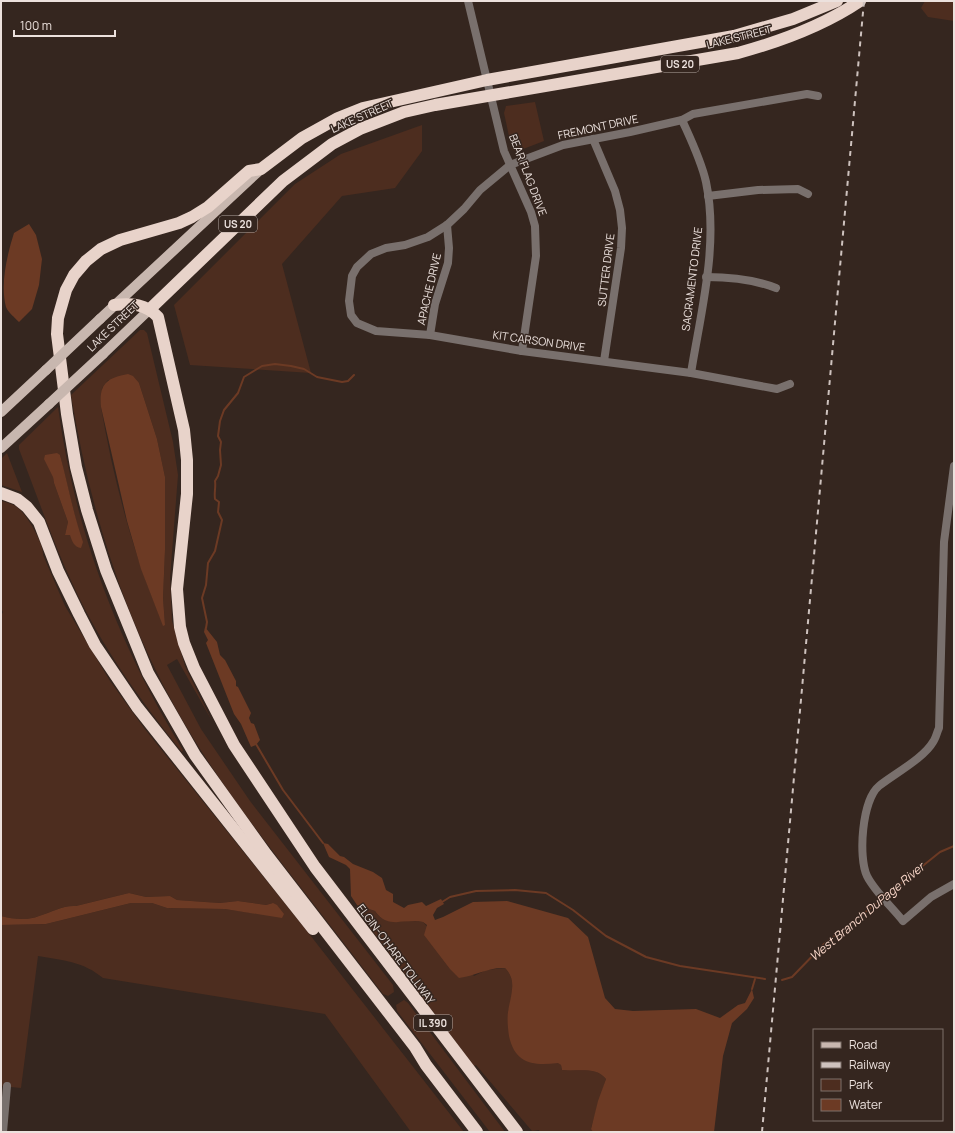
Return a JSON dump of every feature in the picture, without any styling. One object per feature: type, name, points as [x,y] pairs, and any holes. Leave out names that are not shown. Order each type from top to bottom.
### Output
[{"type":"highway","name":"LAKE STREET","points":[[261,169],[302,138],[338,118],[357,110],[487,80],[740,35],[793,19],[837,1]]},
{"type":"highway","name":"LAKE STREET","points":[[150,309],[283,180],[332,144],[367,126],[404,112],[435,105],[738,53],[766,46],[835,18],[860,1]]},
{"type":"highway","points":[[261,169],[249,171],[208,207],[192,217],[179,223],[120,240],[101,249],[86,261],[74,275],[66,290],[61,307],[57,334],[66,414],[76,468],[87,510],[106,570],[148,673],[174,721],[195,755],[266,854],[415,1047],[426,1065],[477,1132]]},
{"type":"highway","points":[[114,305],[127,304],[150,309]]},
{"type":"highway","name":"ELGIN-O'HARE TOLLWAY","points":[[150,309],[158,317],[184,430],[188,460],[187,494],[177,589],[184,643],[194,668],[234,745],[315,867],[517,1132]]},
{"type":"highway","points":[[1,493],[17,499],[27,507],[39,522],[58,571],[95,645],[137,707],[405,1044],[426,1065]]},
{"type":"main road","name":"LAKE STREET","points":[[1,412],[261,169]]},
{"type":"main road","name":"LAKE STREET","points":[[1,448],[150,309]]},
{"type":"street","name":"BEAR FLAG DRIVE","points":[[468,1],[504,151],[531,212],[536,239],[536,256],[522,352]]},
{"type":"street","name":"FREMONT DRIVE","points":[[366,258],[371,254],[386,248],[405,245],[428,237],[447,225],[464,209],[480,190],[510,165],[563,145],[682,120],[693,114],[807,94],[818,96]]},
{"type":"street","name":"SACRAMENTO DRIVE","points":[[682,120],[698,155],[708,196],[710,235],[706,278],[691,373]]},
{"type":"street","name":"SUTTER DRIVE","points":[[593,139],[615,192],[620,210],[622,228],[621,248],[604,361]]},
{"type":"street","points":[[708,196],[758,190],[798,189],[808,194]]},
{"type":"street","name":"APACHE DRIVE","points":[[430,336],[435,304],[448,263],[449,248],[447,225]]},
{"type":"street","name":"KIT CARSON DRIVE","points":[[366,258],[357,266],[352,276],[349,301],[350,316],[357,323],[376,331],[430,336],[522,352],[691,373],[777,389],[790,384]]},
{"type":"street","points":[[706,278],[731,277],[752,280],[776,288]]},
{"type":"street","points":[[954,466],[944,542],[939,728],[933,742],[924,753],[877,787],[870,797],[866,810],[864,827],[864,862],[868,878],[903,921],[932,897],[954,884]]},
{"type":"street","points":[[3,1132],[7,1086]]},
{"type":"green space","points":[[925,1],[954,1],[954,21],[928,17],[921,8]]},
{"type":"green space","points":[[535,102],[544,141],[518,151],[512,150],[504,113],[506,106]]},
{"type":"green space","points":[[422,125],[422,151],[395,188],[342,196],[282,264],[311,373],[190,365],[174,305],[295,184],[341,154]]},
{"type":"green space","points":[[140,330],[144,330],[147,333],[173,442],[178,475],[170,578],[172,621],[185,666],[212,721],[177,659],[167,665],[201,729],[250,801],[393,985],[394,992],[388,996],[383,994],[255,828],[226,788],[175,707],[138,633],[110,556],[87,476],[71,395]],"holes":[[[108,380],[139,383],[157,439],[165,477],[165,550],[163,598],[165,625],[146,581],[130,532],[116,482],[101,407],[102,388]]]},
{"type":"green space","points":[[58,407],[65,452],[75,497],[102,585],[139,670],[183,750],[182,752],[151,713],[109,652],[85,609],[66,570],[52,536],[19,449],[19,445]],"holes":[[[60,455],[77,525],[65,535],[68,522],[53,477]]]},
{"type":"green space","points":[[7,453],[22,492],[1,485],[1,459]]},
{"type":"green space","points":[[1,501],[10,503],[18,508],[30,523],[41,544],[43,555],[65,606],[110,681],[144,728],[303,926],[464,1132],[411,1132],[325,1014],[103,978],[88,968],[73,962],[38,956],[21,1088],[1,1086],[1,925],[46,924],[131,903],[152,903],[167,908],[225,909],[260,914],[273,903],[266,905],[238,901],[220,903],[205,902],[177,900],[170,896],[146,897],[129,893],[62,908],[30,919],[15,919],[1,916],[1,616],[3,612],[1,609]]},
{"type":"green space","points":[[357,905],[375,911],[385,920],[396,922],[423,922],[474,976],[486,970],[505,968],[509,973],[512,984],[512,995],[508,1012],[561,1065],[562,1070],[586,1070],[597,1072],[606,1079],[591,1128],[593,1132],[532,1131],[476,1065],[474,1066],[356,909]]},
{"type":"green space","points":[[404,1000],[408,1003],[505,1132],[490,1132],[397,1011],[396,1005]]},
{"type":"water","points":[[29,224],[36,235],[42,259],[39,285],[32,309],[19,322],[6,307],[4,298],[5,270],[14,233]]},
{"type":"water","points":[[128,374],[133,376],[139,383],[157,439],[165,477],[165,550],[163,598],[165,625],[163,626],[141,569],[127,521],[101,407],[101,393],[106,383],[109,380]]},
{"type":"water","points":[[57,453],[60,455],[83,542],[81,548],[75,545],[70,535],[65,535],[68,522],[53,477],[44,459],[45,455]]},
{"type":"water","points":[[205,627],[217,642],[220,655],[225,660],[236,681],[236,686],[238,687],[251,713],[249,718],[251,723],[254,724],[260,740],[256,745],[251,747],[241,724],[234,714],[206,643],[208,640],[204,632]]},
{"type":"water","points":[[323,843],[328,844],[340,856],[344,857],[353,864],[373,872],[382,878],[386,890],[393,894],[393,902],[404,908],[408,905],[422,902],[426,906],[441,899],[444,904],[437,908],[433,915],[435,920],[473,902],[507,901],[568,918],[588,937],[605,998],[615,1009],[633,1011],[696,1009],[720,1018],[738,1005],[745,1003],[752,989],[754,998],[747,1009],[732,1023],[723,1056],[714,1132],[593,1132],[591,1129],[598,1101],[606,1079],[597,1072],[586,1070],[562,1070],[561,1065],[558,1063],[533,1063],[521,1058],[512,1045],[509,1036],[508,1012],[512,984],[509,973],[505,968],[488,970],[459,978],[450,969],[424,935],[427,925],[423,922],[391,922],[380,917],[375,911],[357,905],[351,896],[350,869],[346,865],[329,857]]},
{"type":"water","points":[[129,893],[146,897],[170,896],[177,900],[205,902],[220,903],[238,901],[266,905],[273,903],[277,905],[284,914],[282,918],[225,909],[167,908],[152,903],[131,903],[46,924],[1,925],[1,916],[15,919],[30,919],[62,908]]},
{"type":"waterway","points":[[206,628],[207,622],[202,598],[206,585],[208,563],[215,551],[222,520],[218,512],[219,502],[215,499],[215,481],[221,465],[221,442],[218,436],[220,421],[224,410],[238,393],[244,377],[262,366],[275,364],[291,366],[304,369],[317,377],[342,382],[348,381],[354,375]]},
{"type":"waterway","points":[[256,744],[283,790],[323,843]]},
{"type":"waterway","name":"West Branch DuPage River","points":[[884,897],[940,852],[954,846]]},
{"type":"waterway","name":"West Branch DuPage River","points":[[442,902],[450,897],[476,891],[515,890],[546,893],[573,910],[606,936],[646,957],[680,966],[765,979]]},
{"type":"waterway","name":"West Branch DuPage River","points":[[782,980],[792,977],[824,944],[881,900]]},
{"type":"waterway","points":[[752,989],[755,979]]},
{"type":"railway","points":[[762,1132],[864,1]]}]
